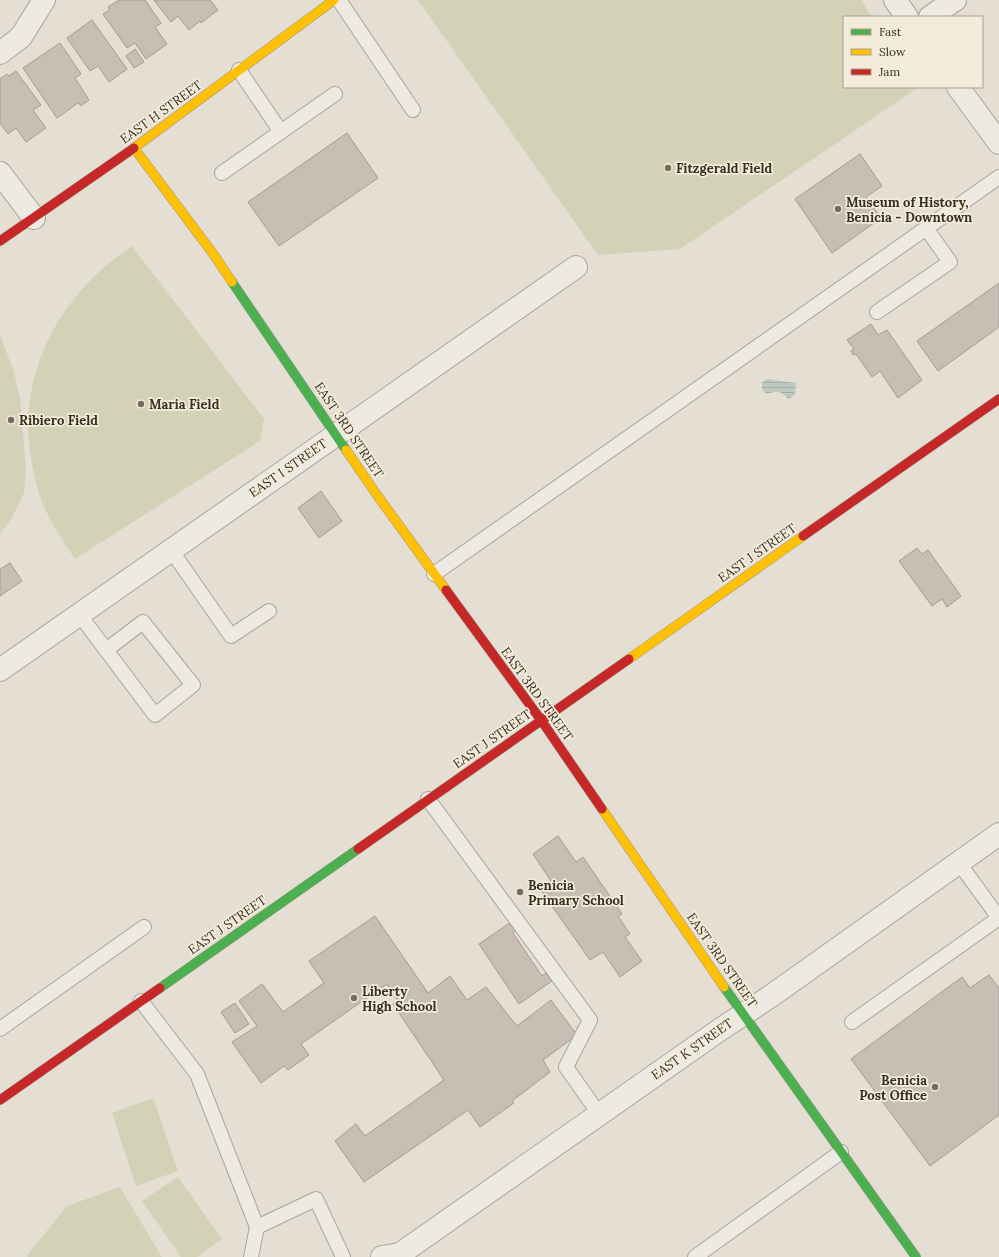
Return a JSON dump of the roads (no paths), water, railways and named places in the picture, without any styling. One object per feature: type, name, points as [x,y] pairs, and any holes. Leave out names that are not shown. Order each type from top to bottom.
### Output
[{"type":"street","points":[[0,53],[21,37],[44,0]]},
{"type":"street","name":"EAST H STREET","points":[[0,239],[34,218],[134,148],[334,0]]},
{"type":"street","points":[[895,0],[906,16]]},
{"type":"street","points":[[931,16],[955,0]]},
{"type":"street","points":[[959,88],[999,143]]},
{"type":"street","name":"EAST 3RD STREET","points":[[134,148],[214,255],[377,495],[541,720],[743,1014],[916,1257]]},
{"type":"street","points":[[0,172],[34,218]]},
{"type":"street","name":"EAST I STREET","points":[[0,670],[576,267]]},
{"type":"street","name":"EAST J STREET","points":[[0,1100],[999,399]]},
{"type":"street","name":"EAST K STREET","points":[[382,1257],[400,1254],[599,1114],[771,996],[999,834]]},
{"type":"lane","points":[[338,0],[413,110]]},
{"type":"lane","points":[[239,70],[281,132]]},
{"type":"lane","points":[[222,174],[335,94]]},
{"type":"lane","points":[[434,574],[999,177]]},
{"type":"lane","points":[[877,312],[950,262],[926,228]]},
{"type":"lane","points":[[170,550],[231,636],[269,611]]},
{"type":"lane","points":[[79,614],[106,650],[155,715],[193,686],[143,622],[106,650]]},
{"type":"lane","points":[[428,799],[590,1020],[566,1067],[599,1114]]},
{"type":"lane","points":[[852,1022],[999,918],[959,863]]},
{"type":"lane","points":[[0,1029],[144,927]]},
{"type":"lane","points":[[141,1001],[196,1074],[257,1227],[251,1257]]},
{"type":"lane","points":[[694,1257],[841,1152]]},
{"type":"lane","points":[[257,1227],[316,1199],[343,1257]]},
{"type":"place","name":"Fitzgerald Field","points":[[668,168]]},
{"type":"place","name":"Museum of History, Benicia - Downtown","points":[[838,209]]},
{"type":"place","name":"Maria Field","points":[[141,404]]},
{"type":"place","name":"Ribiero Field","points":[[11,420]]},
{"type":"place","name":"Benicia Primary School","points":[[520,892]]},
{"type":"place","name":"Liberty High School","points":[[354,998]]},
{"type":"place","name":"Benicia Post Office","points":[[935,1087]]}]
